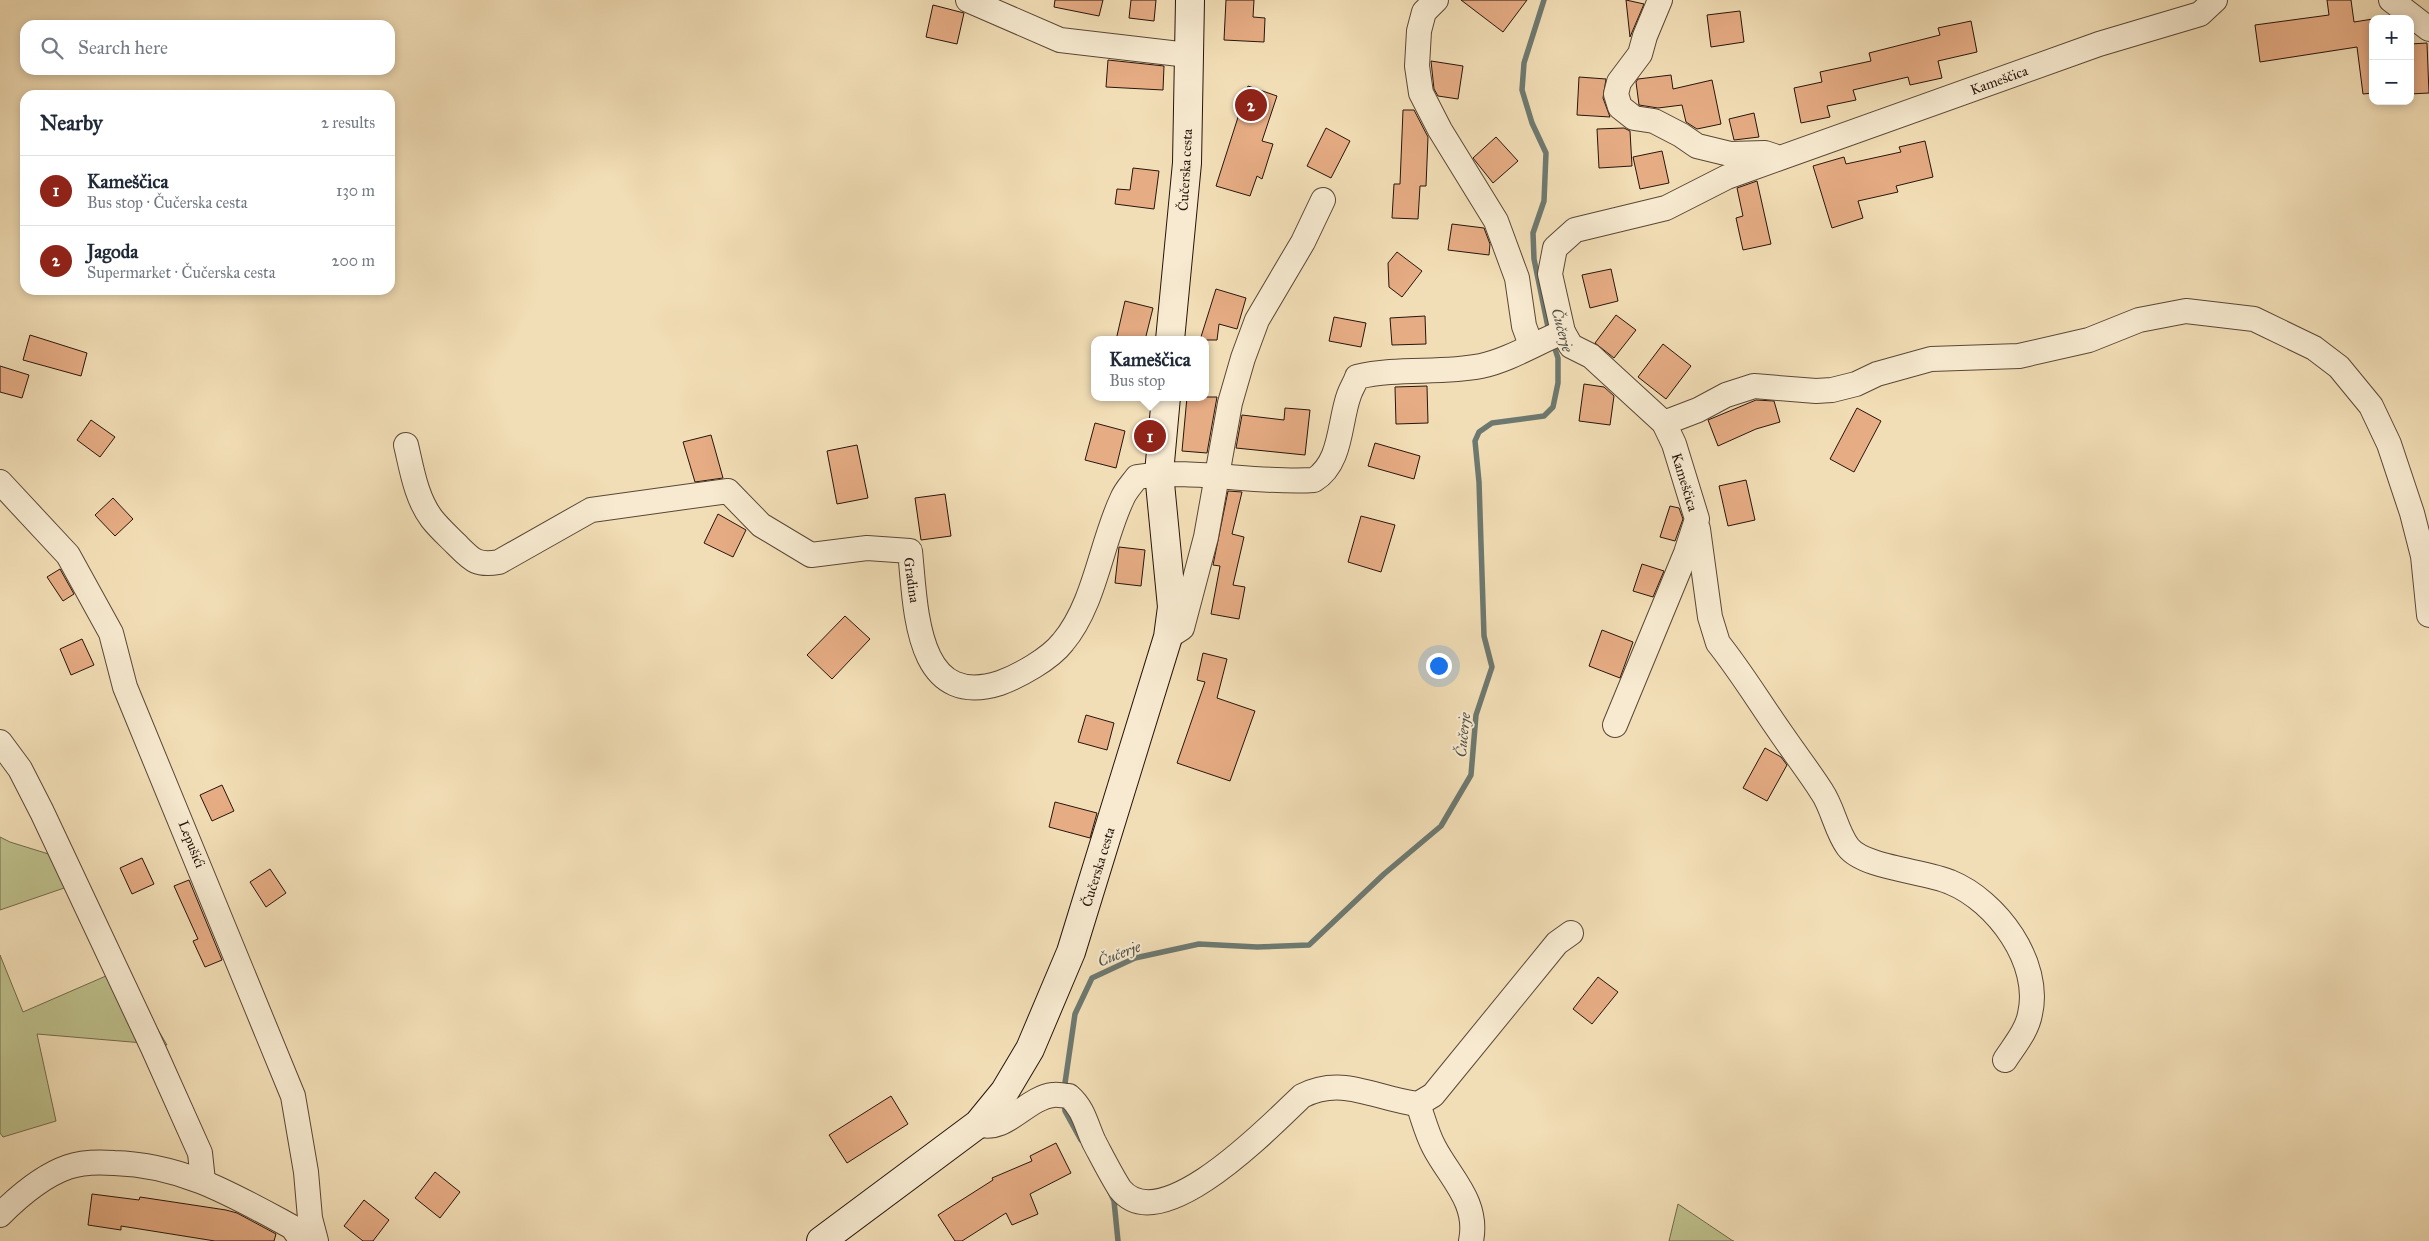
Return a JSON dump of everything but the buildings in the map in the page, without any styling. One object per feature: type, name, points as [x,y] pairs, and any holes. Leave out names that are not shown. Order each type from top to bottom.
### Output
[{"type":"street","points":[[968,0],[1060,40],[1188,55]]},
{"type":"street","name":"Čučerska cesta","points":[[1170,336],[1187,163],[1190,0]]},
{"type":"street","points":[[1436,0],[1424,12],[1419,31],[1417,66],[1421,93],[1440,130],[1496,221],[1517,278],[1524,326],[1549,338]]},
{"type":"street","points":[[1660,0],[1645,36],[1640,54],[1619,82],[1616,94],[1620,107],[1634,118],[1654,121],[1697,146],[1730,154],[1765,153],[1780,158]]},
{"type":"street","name":"Kameščica","points":[[1615,725],[1686,553],[1697,520],[1674,444],[1664,423],[1591,356],[1549,338],[1550,274],[1555,248],[1563,238],[1575,230],[1593,224],[1628,218],[1666,208],[1727,177],[2099,44],[2200,14],[2215,0]]},
{"type":"street","points":[[2391,0],[2429,29]]},
{"type":"street","points":[[1168,637],[1182,628],[1206,538],[1230,403],[1243,358],[1257,320],[1303,242],[1323,200]]},
{"type":"street","points":[[1664,423],[1698,410],[1726,395],[1754,386],[1816,391],[1832,390],[1856,384],[1877,374],[1930,359],[2019,356],[2089,340],[2139,320],[2186,311],[2254,319],[2314,348],[2339,367],[2371,406],[2389,444],[2412,513],[2423,556],[2429,615]]},
{"type":"street","points":[[1159,473],[1292,482],[1314,480],[1328,466],[1338,442],[1349,396],[1358,377],[1369,374],[1451,370],[1481,366],[1508,357],[1549,338]]},
{"type":"street","name":"Čučerska cesta","points":[[821,1241],[978,1124],[1005,1091],[1030,1049],[1072,952],[1168,637],[1172,607],[1159,473],[1166,401]]},
{"type":"street","name":"Gradina","points":[[406,445],[415,481],[431,518],[472,559],[486,564],[500,562],[591,510],[728,491],[761,525],[811,555],[867,548],[910,551],[915,606],[926,653],[939,673],[950,683],[968,688],[985,687],[1015,678],[1063,643],[1082,609],[1122,498],[1137,477],[1159,473]]},
{"type":"street","name":"Lepušići","points":[[0,482],[68,555],[111,633],[125,687],[293,1096],[315,1240],[300,1238],[292,1227],[203,1181],[186,1174],[138,1164],[100,1162],[68,1167],[24,1192],[0,1215]]},
{"type":"street","points":[[1697,520],[1701,564],[1710,617],[1718,643],[1823,793],[1848,847],[1858,854],[1883,865],[1950,881],[1965,889],[1996,914],[2024,954],[2033,999],[2030,1016],[2022,1035],[2005,1060]]},
{"type":"street","points":[[0,742],[20,769],[42,812],[153,1048],[200,1153],[203,1181]]},
{"type":"street","points":[[978,1124],[986,1127],[994,1126],[1033,1103],[1052,1095],[1069,1096],[1082,1109],[1094,1142],[1121,1190],[1133,1200],[1149,1204],[1182,1197],[1212,1179],[1302,1096],[1318,1088],[1333,1086],[1349,1088],[1418,1104],[1433,1095],[1551,950],[1571,933]]},
{"type":"street","points":[[1418,1104],[1434,1147],[1461,1188],[1470,1208],[1471,1241]]},
{"type":"green space","points":[[0,837],[55,856],[73,885],[0,910]]},
{"type":"green space","points":[[0,955],[23,1012],[122,969],[167,1045],[37,1034],[56,1121],[3,1137],[0,1133]]},
{"type":"green space","points":[[1678,1204],[1733,1241],[1669,1241]]},
{"type":"waterway","name":"Čučerje","points":[[1544,0],[1524,63],[1522,90],[1532,123],[1546,153],[1544,201],[1533,233],[1534,259],[1549,332]]},
{"type":"waterway","name":"Čučerje","points":[[1064,1090],[1075,1014],[1092,978],[1135,958],[1199,944],[1257,947],[1309,945],[1384,874],[1441,826],[1471,775],[1476,715],[1492,667],[1484,636],[1479,482],[1475,441],[1479,432],[1492,423],[1544,416],[1553,407],[1558,383],[1558,358],[1553,343]]},
{"type":"waterway","name":"Čučerje","points":[[1064,1101],[1065,1111],[1081,1140]]},
{"type":"waterway","name":"Čučerje","points":[[1110,1192],[1114,1201],[1118,1241]]},
{"type":"place","name":"Jagoda","points":[[1251,105]]},
{"type":"place","name":"Kameščica","points":[[1150,436]]}]
